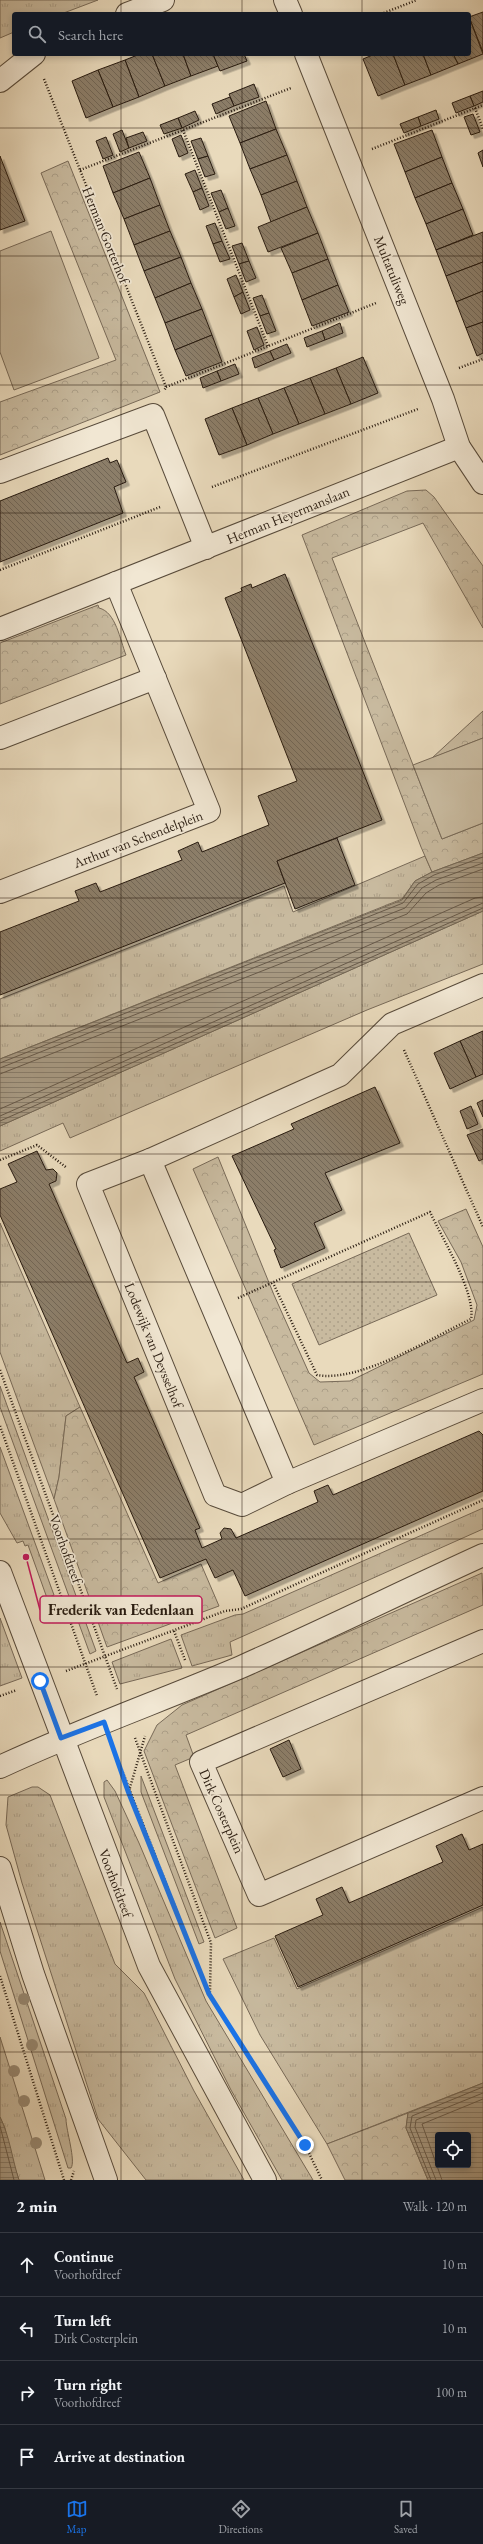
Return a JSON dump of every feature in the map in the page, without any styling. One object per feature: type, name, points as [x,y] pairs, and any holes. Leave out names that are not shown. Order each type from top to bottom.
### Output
[{"type":"street","points":[[132,12],[163,0]]},
{"type":"street","points":[[285,0],[290,12]]},
{"type":"street","points":[[0,81],[31,56]]},
{"type":"street","name":"Multatuliweg","points":[[307,56],[443,399],[459,447],[483,483]]},
{"type":"street","points":[[0,472],[153,415],[206,548]]},
{"type":"street","name":"Herman Heyermanslaan","points":[[116,583],[459,447]]},
{"type":"street","points":[[0,629],[116,583]]},
{"type":"street","name":"Arthur van Schendelplein","points":[[0,892],[209,811],[116,583]]},
{"type":"street","points":[[0,738],[155,678]]},
{"type":"street","points":[[88,1184],[150,1160],[340,1075],[392,1024],[483,985]]},
{"type":"street","points":[[150,1160],[287,1483]]},
{"type":"street","name":"Lodewijk van Deysselhof","points":[[88,1184],[215,1495],[242,1505],[287,1483],[483,1400]]},
{"type":"street","points":[[0,1767],[61,1738],[126,1714],[159,1699],[240,1667],[483,1555]]},
{"type":"street","name":"Voorhofdreef","points":[[0,1572],[61,1738],[148,1966],[265,2180]]},
{"type":"street","name":"Dirk Costerplein","points":[[483,1641],[201,1762],[259,1895],[483,1798]]},
{"type":"street","points":[[0,1868],[33,1974],[106,2180]]},
{"type":"path","points":[[386,12],[417,0]]},
{"type":"path","name":"Herman Gorterhof","points":[[43,76],[166,387]]},
{"type":"path","points":[[80,170],[316,78]]},
{"type":"path","points":[[348,158],[483,105]]},
{"type":"path","points":[[475,108],[483,129]]},
{"type":"path","points":[[183,130],[268,346]]},
{"type":"path","points":[[153,415],[166,387],[401,294]]},
{"type":"path","points":[[0,570],[443,399]]},
{"type":"path","points":[[392,1024],[483,1227]]},
{"type":"path","points":[[0,1160],[37,1145],[88,1184]]},
{"type":"path","points":[[214,1309],[430,1212],[467,1290],[473,1308],[471,1319],[366,1369],[331,1378],[317,1375],[273,1283]]},
{"type":"path","name":"Voorhofdreef","points":[[0,1370],[211,1943],[209,1994]]},
{"type":"path","name":"Voorhofdreef","points":[[0,1426],[86,1664],[128,1791],[209,1994],[305,2145],[322,2180]]},
{"type":"path","points":[[0,1696],[225,1611],[240,1609],[483,1500]]},
{"type":"path","points":[[50,1607],[64,1602]]},
{"type":"path","points":[[174,1631],[194,1685]]},
{"type":"path","points":[[128,1791],[140,1751],[159,1699]]},
{"type":"path","points":[[0,1976],[64,2180]]},
{"type":"green space","points":[[0,0],[98,0],[66,12],[12,12],[12,33],[0,38]]},
{"type":"green space","points":[[68,161],[160,392],[0,455],[0,402],[116,360],[41,173]]},
{"type":"green space","points":[[51,231],[99,358],[14,390],[0,352],[0,251]]},
{"type":"green space","points":[[426,490],[434,497],[483,566],[483,628],[423,523],[332,558],[442,839],[483,823],[483,853],[432,872],[421,847],[302,535],[407,491]]},
{"type":"green space","points":[[98,605],[99,608],[110,615],[117,627],[126,655],[0,704],[0,643]]},
{"type":"green space","points":[[483,711],[483,738],[432,758]]},
{"type":"green space","points":[[483,738],[483,823],[442,839],[413,765]]},
{"type":"green space","points":[[425,856],[432,872],[415,881],[402,899],[0,1059],[0,999],[284,886],[293,912]]},
{"type":"green space","points":[[483,911],[483,964],[367,1010],[70,1138],[63,1123],[0,1151],[0,1126]]},
{"type":"green space","points":[[218,1157],[274,1295],[309,1373],[320,1382],[350,1381],[474,1320],[477,1305],[461,1262],[438,1221],[466,1209],[483,1247],[483,1374],[314,1445],[193,1169]]},
{"type":"green space","points":[[0,1223],[80,1407],[66,1416],[59,1477],[54,1499],[0,1352]]},
{"type":"green space","points":[[409,1233],[437,1295],[319,1345],[292,1284]]},
{"type":"green space","points":[[0,1386],[96,1651],[90,1654],[0,1407]]},
{"type":"green space","points":[[80,1407],[158,1583],[201,1564],[219,1606],[107,1647],[54,1499],[59,1477],[66,1416]]},
{"type":"green space","points":[[0,1447],[54,1595],[47,1598],[28,1545],[25,1546],[23,1541],[17,1543],[0,1513]]},
{"type":"green space","points":[[483,1508],[483,1529],[230,1642],[232,1655],[192,1666],[181,1635],[235,1615],[243,1614]]},
{"type":"green space","points":[[482,1573],[483,1605],[186,1735],[194,1757],[175,1765],[237,1928],[215,1938],[144,1751],[157,1725],[182,1705]]},
{"type":"green space","points":[[0,1618],[22,1678],[0,1686]]},
{"type":"green space","points":[[171,1639],[182,1668],[120,1684],[112,1662]]},
{"type":"green space","points":[[141,1776],[204,1942],[199,1944],[141,1792]]},
{"type":"green space","points":[[107,1780],[115,1791],[139,1843],[206,2001],[313,2180],[282,2180],[231,2090],[175,1979],[104,1797],[104,1782]]},
{"type":"green space","points":[[32,1787],[38,1787],[50,1795],[115,1964],[144,1993],[194,2091],[244,2180],[146,2180],[98,2119],[22,1883],[6,1825],[8,1797]]},
{"type":"green space","points":[[483,1907],[483,2083],[327,2144],[260,2035],[223,1959],[274,1938],[297,1989]]},
{"type":"green space","points":[[0,1922],[66,2119],[72,2152],[71,2168],[68,2168],[0,1951]]},
{"type":"green space","points":[[0,2037],[45,2180],[19,2180],[9,2151],[5,2128],[0,2117]]},
{"type":"green space","points":[[408,2113],[406,2128],[428,2180],[345,2180],[327,2144]]},
{"type":"water","points":[[483,853],[483,911],[0,1126],[0,1059],[402,900],[415,881],[432,872]]},
{"type":"water","points":[[483,2083],[483,2180],[428,2180],[406,2128],[408,2113]]},
{"type":"water","points":[[0,2117],[6,2132],[19,2180],[0,2180]]},
{"type":"building","points":[[483,12],[483,52],[471,22],[471,16]]},
{"type":"building","points":[[471,22],[483,54],[458,64],[454,56],[471,56]]},
{"type":"building","points":[[135,56],[153,56],[165,86],[139,97],[125,60]]},
{"type":"building","points":[[153,56],[184,56],[191,76],[165,86]]},
{"type":"building","points":[[184,56],[214,56],[218,66],[191,76]]},
{"type":"building","points":[[214,56],[245,56],[247,61],[220,71]]},
{"type":"building","points":[[370,56],[394,56],[405,85],[378,96],[363,59]]},
{"type":"building","points":[[394,56],[424,56],[431,75],[405,85]]},
{"type":"building","points":[[424,56],[454,56],[458,64],[431,75]]},
{"type":"building","points":[[125,60],[139,97],[113,107],[98,70]]},
{"type":"building","points":[[98,70],[113,107],[86,118],[72,81]]},
{"type":"building","points":[[254,84],[259,97],[234,106],[229,94]]},
{"type":"building","points":[[483,91],[483,102],[474,106],[470,96]]},
{"type":"building","points":[[470,96],[474,106],[456,113],[452,103]]},
{"type":"building","points":[[230,97],[234,106],[216,114],[212,104]]},
{"type":"building","points":[[266,101],[276,129],[240,143],[229,116]]},
{"type":"building","points":[[436,110],[439,119],[421,126],[418,117]]},
{"type":"building","points":[[195,111],[199,120],[182,128],[178,118]]},
{"type":"building","points":[[473,114],[480,132],[471,135],[464,117]]},
{"type":"building","points":[[418,117],[421,126],[404,133],[400,124]]},
{"type":"building","points":[[178,118],[182,128],[164,134],[160,125]]},
{"type":"building","points":[[276,129],[287,155],[250,169],[240,143]]},
{"type":"building","points":[[122,130],[129,148],[120,152],[113,134]]},
{"type":"building","points":[[432,130],[442,157],[405,172],[394,144]]},
{"type":"building","points":[[143,132],[147,141],[129,148],[126,138]]},
{"type":"building","points":[[181,135],[188,153],[179,157],[172,139]]},
{"type":"building","points":[[106,137],[113,155],[103,159],[96,141]]},
{"type":"building","points":[[201,138],[208,156],[198,159],[191,141]]},
{"type":"building","points":[[483,150],[483,167],[478,153]]},
{"type":"building","points":[[139,152],[150,178],[113,193],[103,166]]},
{"type":"building","points":[[287,155],[297,181],[261,195],[250,169]]},
{"type":"building","points":[[0,156],[25,221],[0,230]]},
{"type":"building","points":[[208,156],[215,174],[205,177],[198,159]]},
{"type":"building","points":[[442,157],[452,183],[415,198],[405,172]]},
{"type":"building","points":[[195,170],[202,188],[193,192],[185,174]]},
{"type":"building","points":[[150,178],[160,205],[124,219],[113,193]]},
{"type":"building","points":[[297,181],[307,207],[271,222],[261,195]]},
{"type":"building","points":[[452,183],[463,209],[426,224],[415,198]]},
{"type":"building","points":[[202,188],[209,206],[200,210],[193,192]]},
{"type":"building","points":[[221,190],[228,208],[219,212],[211,193]]},
{"type":"building","points":[[160,205],[170,231],[134,245],[124,219]]},
{"type":"building","points":[[307,207],[318,233],[268,252],[258,227]]},
{"type":"building","points":[[228,208],[235,226],[226,229],[219,212]]},
{"type":"building","points":[[463,209],[473,235],[436,250],[426,224]]},
{"type":"building","points":[[215,223],[222,241],[213,244],[206,226]]},
{"type":"building","points":[[170,231],[181,257],[144,271],[134,245]]},
{"type":"building","points":[[483,232],[483,262],[446,276],[436,250]]},
{"type":"building","points":[[318,233],[328,259],[292,273],[281,248]]},
{"type":"building","points":[[222,241],[230,259],[220,262],[213,244]]},
{"type":"building","points":[[242,243],[249,261],[239,264],[232,246]]},
{"type":"building","points":[[181,257],[191,283],[155,298],[144,271]]},
{"type":"building","points":[[328,259],[338,285],[302,300],[292,273]]},
{"type":"building","points":[[249,261],[256,278],[246,282],[239,264]]},
{"type":"building","points":[[483,262],[483,291],[456,302],[446,276]]},
{"type":"building","points":[[236,275],[243,292],[234,297],[227,279]]},
{"type":"building","points":[[191,283],[202,309],[165,323],[155,298]]},
{"type":"building","points":[[338,285],[349,312],[312,326],[302,300]]},
{"type":"building","points":[[483,291],[483,322],[466,328],[456,302]]},
{"type":"building","points":[[243,292],[250,310],[241,314],[234,297]]},
{"type":"building","points":[[262,295],[269,313],[260,316],[253,298]]},
{"type":"building","points":[[202,309],[212,335],[175,350],[165,323]]},
{"type":"building","points":[[269,313],[276,331],[267,334],[260,316]]},
{"type":"building","points":[[483,322],[483,353],[477,356],[466,328]]},
{"type":"building","points":[[340,323],[343,333],[325,340],[322,331]]},
{"type":"building","points":[[257,327],[264,345],[254,350],[247,331]]},
{"type":"building","points":[[322,331],[325,340],[307,347],[304,338]]},
{"type":"building","points":[[212,335],[222,362],[186,376],[175,350]]},
{"type":"building","points":[[287,344],[291,353],[274,360],[270,351]]},
{"type":"building","points":[[270,351],[274,360],[255,368],[252,358]]},
{"type":"building","points":[[363,357],[378,393],[351,404],[336,368]]},
{"type":"building","points":[[235,364],[239,374],[221,381],[217,371]]},
{"type":"building","points":[[336,368],[351,404],[325,414],[310,378]]},
{"type":"building","points":[[217,371],[221,381],[203,388],[200,378]]},
{"type":"building","points":[[310,378],[325,414],[299,424],[284,388]]},
{"type":"building","points":[[284,388],[299,424],[273,434],[258,398]]},
{"type":"building","points":[[258,398],[273,434],[247,445],[232,408]]},
{"type":"building","points":[[232,408],[247,445],[219,455],[205,419]]},
{"type":"building","points":[[108,458],[110,463],[117,460],[126,482],[114,487],[123,513],[0,562],[0,501]]},
{"type":"building","points":[[285,574],[382,820],[277,861],[285,883],[0,995],[0,932],[79,901],[75,891],[96,883],[100,892],[182,860],[178,851],[198,842],[202,852],[269,825],[258,796],[297,781],[225,598],[242,591],[241,588],[251,584],[252,588]]},
{"type":"building","points":[[337,838],[355,885],[295,909],[277,861]]},
{"type":"building","points":[[483,1031],[483,1074],[476,1077],[460,1041]]},
{"type":"building","points":[[460,1041],[476,1077],[450,1089],[434,1053]]},
{"type":"building","points":[[375,1087],[400,1143],[325,1173],[342,1210],[314,1223],[325,1248],[281,1268],[274,1250],[276,1249],[232,1156],[294,1129],[291,1124]]},
{"type":"building","points":[[483,1100],[483,1117],[477,1103]]},
{"type":"building","points":[[471,1106],[478,1124],[467,1129],[460,1111]]},
{"type":"building","points":[[483,1129],[483,1159],[479,1161],[467,1135]]},
{"type":"building","points":[[37,1151],[46,1170],[53,1169],[57,1173],[56,1181],[49,1184],[127,1363],[138,1358],[144,1372],[134,1377],[200,1528],[195,1530],[202,1548],[222,1539],[220,1533],[224,1528],[231,1529],[236,1538],[318,1502],[314,1491],[328,1485],[333,1495],[479,1431],[483,1435],[483,1491],[245,1596],[233,1570],[215,1578],[206,1559],[160,1578],[0,1215],[0,1189],[17,1182],[8,1164]]},
{"type":"building","points":[[289,1740],[301,1769],[283,1777],[270,1749]]},
{"type":"building","points":[[462,1834],[469,1850],[483,1844],[483,1905],[298,1987],[275,1936],[323,1915],[316,1899],[342,1887],[349,1903],[443,1862],[436,1846]]},
{"type":"place","name":"Frederik van Eedenlaan","points":[[26,1557]]},
{"type":"route","points":[[40,1681],[61,1738],[104,1722],[128,1791],[209,1994],[305,2145]]}]
